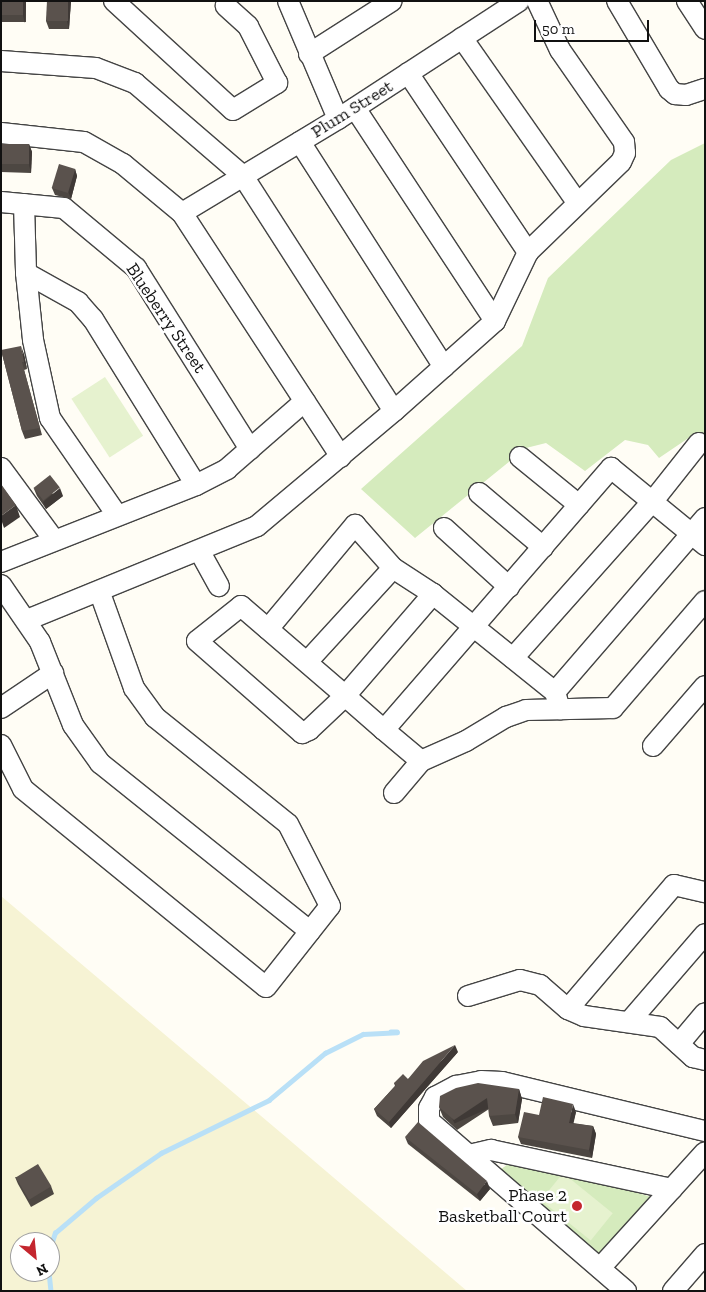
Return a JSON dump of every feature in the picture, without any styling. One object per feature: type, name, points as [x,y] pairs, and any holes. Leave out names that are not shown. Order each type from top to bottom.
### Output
[{"type":"street","points":[[288,1],[338,119]]},
{"type":"street","points":[[309,54],[392,1]]},
{"type":"street","name":"Plum Street","points":[[182,213],[338,119],[519,1]]},
{"type":"street","points":[[27,620],[200,552],[257,526],[341,457],[495,321],[528,252],[577,202],[621,162],[625,153],[624,142],[560,50],[537,1]]},
{"type":"street","points":[[617,1],[669,89],[675,94],[686,95],[705,89]]},
{"type":"street","points":[[687,1],[705,29]]},
{"type":"street","points":[[116,2],[167,53],[233,110],[277,83],[248,26],[226,6]]},
{"type":"street","points":[[462,38],[577,202]]},
{"type":"street","points":[[1,61],[96,68],[135,83],[243,176],[394,411]]},
{"type":"street","points":[[408,73],[528,252]]},
{"type":"street","points":[[355,108],[495,321]]},
{"type":"street","points":[[1,133],[84,142],[123,164],[182,213],[341,457]]},
{"type":"street","points":[[300,142],[444,367]]},
{"type":"street","name":"Blueberry Street","points":[[1,202],[64,208],[136,268],[250,449]]},
{"type":"street","points":[[24,204],[26,273],[33,340],[50,418],[117,515]]},
{"type":"street","points":[[26,273],[78,302],[93,320],[196,486]]},
{"type":"street","points":[[1,562],[117,515],[196,486],[226,469],[305,401]]},
{"type":"street","points":[[513,658],[654,501],[699,443]]},
{"type":"street","points":[[520,458],[579,505]]},
{"type":"street","points":[[1,468],[54,540]]},
{"type":"street","points":[[384,730],[611,468],[654,501],[698,540]]},
{"type":"street","points":[[479,493],[543,547]]},
{"type":"street","points":[[557,701],[698,540],[705,518]]},
{"type":"street","points":[[268,629],[355,525],[393,568],[433,594],[513,658],[557,701]]},
{"type":"street","points":[[444,528],[509,586]]},
{"type":"street","points":[[200,552],[219,586]]},
{"type":"street","points":[[307,662],[393,568]]},
{"type":"street","points":[[1,585],[27,620],[53,673],[72,725],[100,763],[310,931]]},
{"type":"street","points":[[1,745],[23,789],[266,988],[330,906],[288,824],[155,717],[134,688],[100,592]]},
{"type":"street","points":[[421,761],[384,730],[345,696],[307,662],[241,606],[197,641],[302,733],[309,730],[345,696],[433,594]]},
{"type":"street","points":[[394,793],[421,761],[466,741],[506,717],[557,701],[613,708],[698,623],[705,601]]},
{"type":"street","points":[[1,708],[53,673]]},
{"type":"street","points":[[653,746],[705,686]]},
{"type":"street","points":[[568,1009],[674,885],[705,892]]},
{"type":"street","points":[[629,1022],[705,934]]},
{"type":"street","points":[[468,996],[520,980],[540,985],[568,1009],[584,1016],[660,1028],[693,1057],[705,1060]]},
{"type":"street","points":[[679,1044],[705,1013]]},
{"type":"street","points":[[626,1291],[429,1121],[429,1108],[435,1097],[456,1086],[481,1081],[502,1082],[705,1131]]},
{"type":"street","points":[[469,1156],[491,1150],[672,1189]]},
{"type":"street","points":[[600,1268],[705,1152]]},
{"type":"street","points":[[674,1291],[705,1254]]},
{"type":"shaded area","points":[[1,896],[467,1291],[1,1291]]},
{"type":"green space","points":[[705,143],[705,441],[690,437],[659,458],[648,445],[625,440],[585,471],[546,443],[526,448],[415,538],[361,489],[522,346],[548,278],[671,160]]},
{"type":"green space","points":[[105,377],[143,436],[110,457],[71,399]]},
{"type":"green space","points":[[511,1162],[572,1174],[655,1198],[601,1259],[497,1172]]},
{"type":"green space","name":"Phase 2 Basketball Court","points":[[563,1173],[613,1213],[591,1240],[541,1200]]},
{"type":"building","points":[[1,1],[23,1],[23,15],[1,15]]},
{"type":"building","points":[[47,1],[68,1],[68,21],[47,21]]},
{"type":"building","points":[[1,144],[29,144],[29,164],[1,164]]},
{"type":"building","points":[[59,164],[75,169],[68,193],[52,188]]},
{"type":"building","points":[[21,346],[24,362],[22,362],[40,428],[22,431],[1,350]]},
{"type":"building","points":[[50,475],[60,488],[43,501],[33,488]]},
{"type":"building","points":[[1,484],[16,505],[1,516]]},
{"type":"building","points":[[455,1045],[389,1122],[374,1109],[396,1085],[394,1083],[403,1074],[408,1079],[423,1061]]},
{"type":"building","points":[[478,1083],[519,1089],[515,1114],[489,1116],[487,1098],[454,1120],[439,1107],[440,1096],[456,1088]]},
{"type":"building","points":[[543,1097],[573,1104],[569,1123],[593,1126],[589,1150],[518,1137],[524,1112],[539,1115]]},
{"type":"building","points":[[418,1122],[487,1181],[477,1194],[405,1137]]},
{"type":"building","points":[[38,1164],[51,1186],[29,1200],[16,1177]]},
{"type":"waterway","points":[[56,1232],[96,1198],[161,1153],[269,1100],[325,1053],[363,1034],[397,1032],[391,1032]]},
{"type":"waterway","points":[[50,1282],[51,1291]]},
{"type":"place","name":"Phase 2 Basketball Court","points":[[577,1206]]}]
